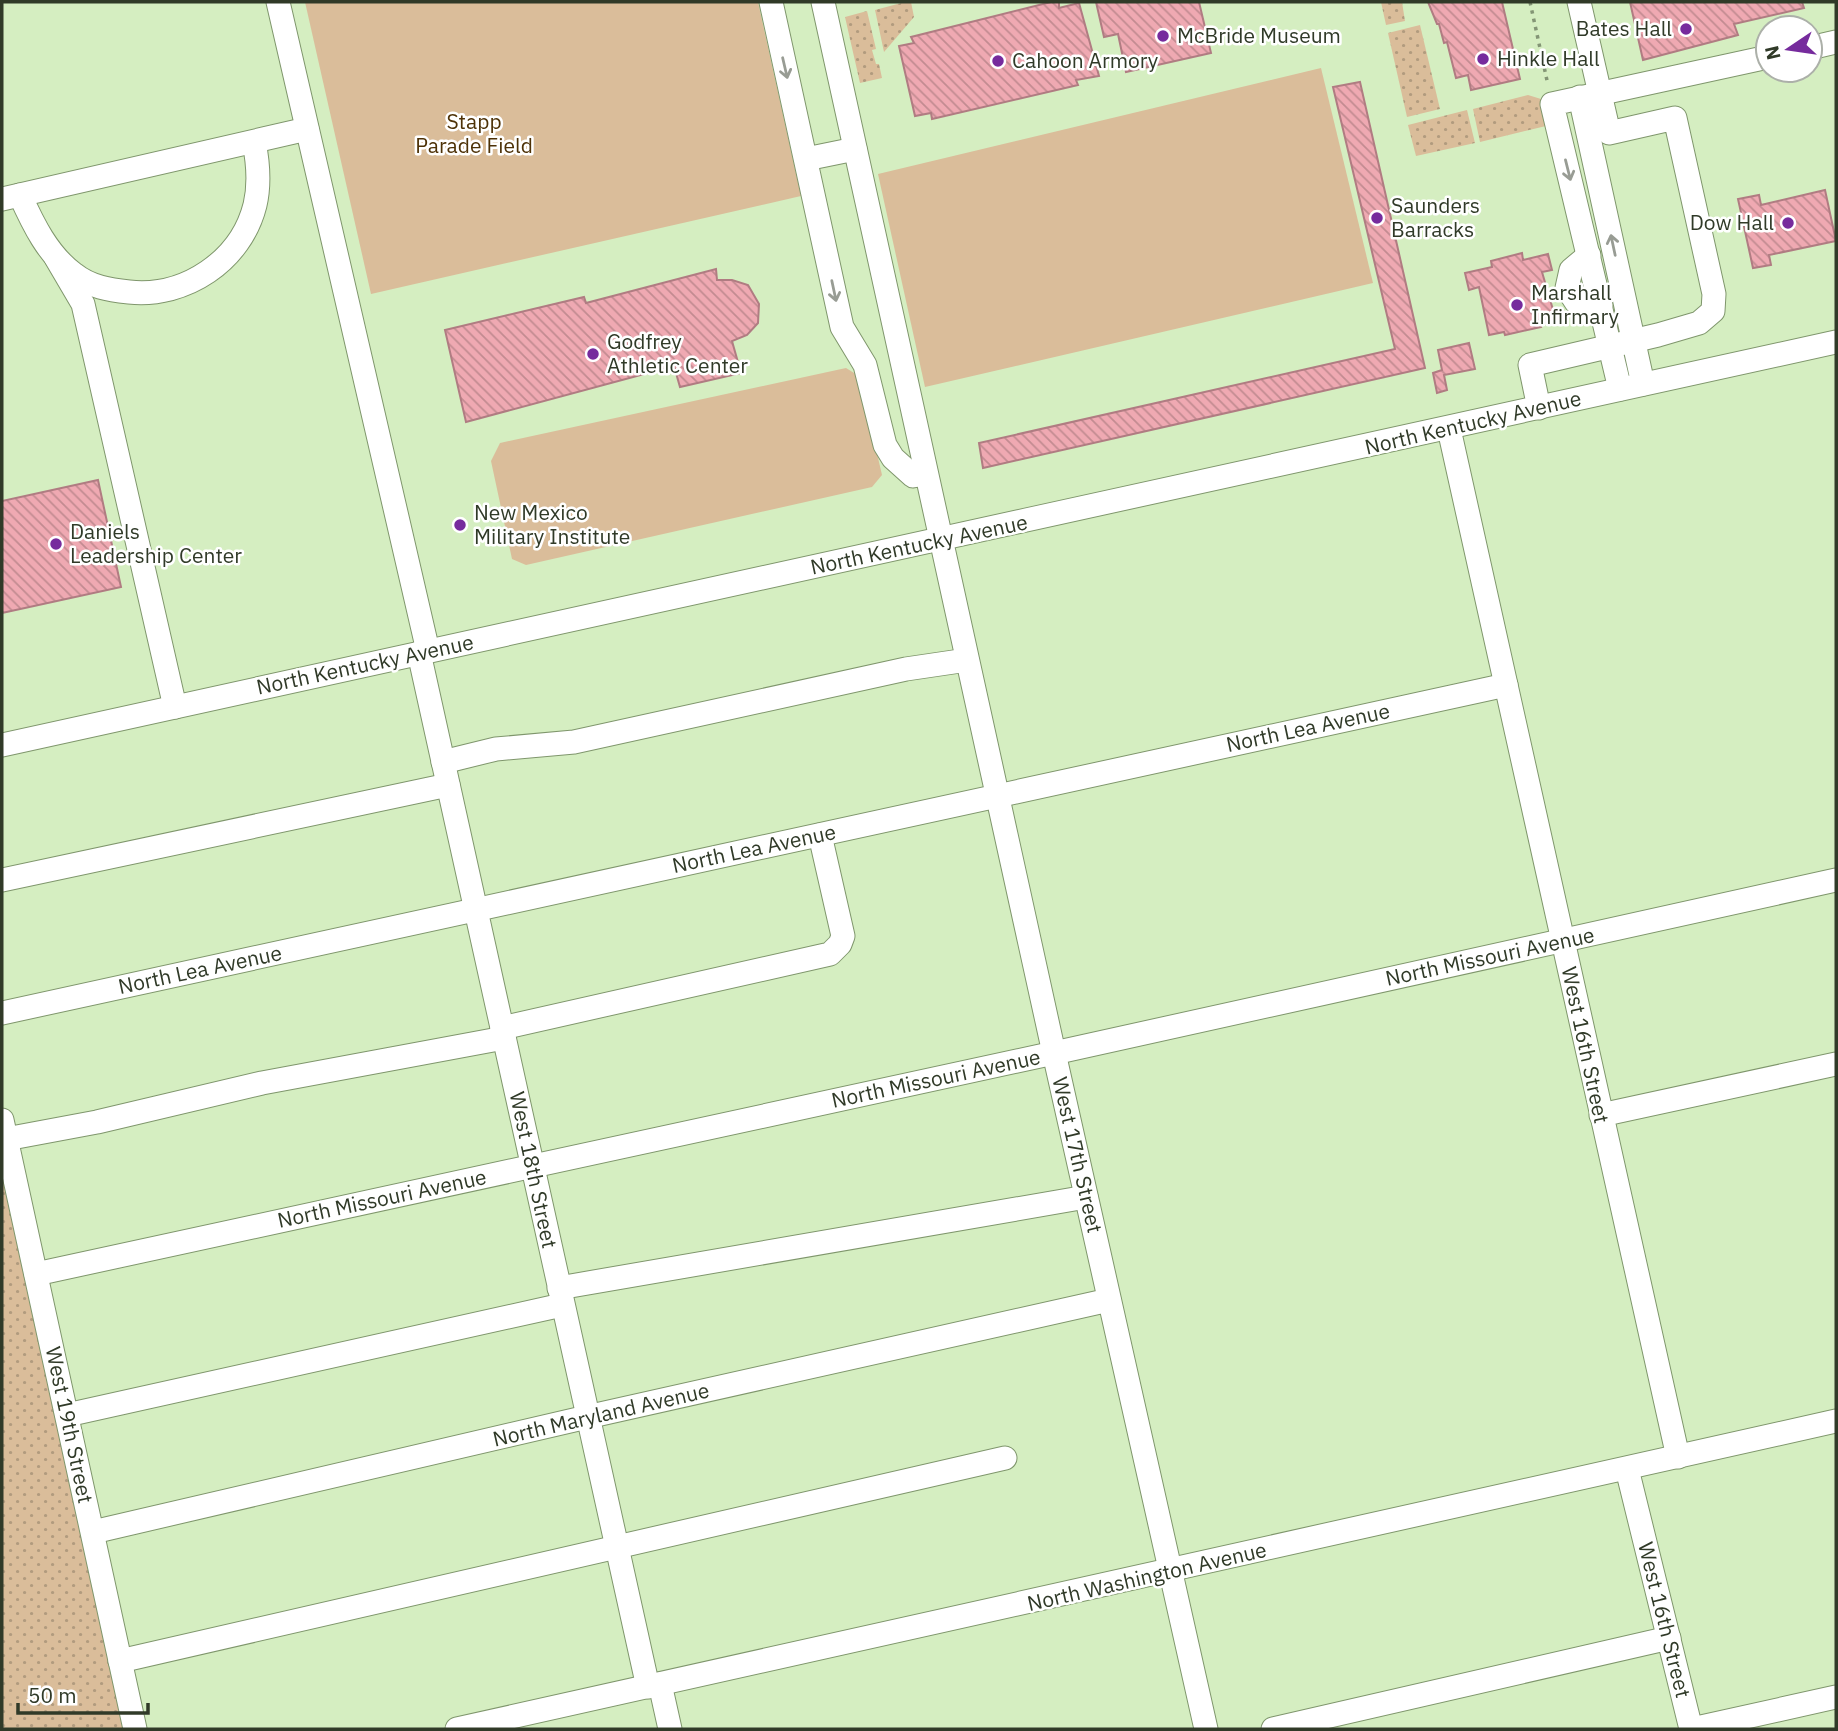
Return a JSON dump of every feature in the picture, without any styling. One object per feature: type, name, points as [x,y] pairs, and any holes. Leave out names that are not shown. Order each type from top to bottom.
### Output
[{"type":"street","name":"West 18th Street","points":[[278,2],[423,652],[443,762],[587,1417],[617,1548],[654,1685],[670,1729]]},
{"type":"street","points":[[771,2],[842,327],[865,365],[885,445],[893,458],[913,476],[926,474]]},
{"type":"street","name":"West 17th Street","points":[[823,2],[940,540],[1206,1729]]},
{"type":"street","points":[[1579,2],[1590,95],[1633,341],[1632,386]]},
{"type":"street","points":[[1632,386],[1610,346],[1552,104],[1754,60]]},
{"type":"street","points":[[1539,408],[1530,365],[1699,323],[1713,312],[1714,294],[1675,118],[1609,133],[1590,95]]},
{"type":"street","points":[[175,707],[88,295],[74,275],[56,258],[11,197],[307,130]]},
{"type":"street","points":[[88,295],[115,291],[161,292],[201,278],[220,262],[236,244],[255,206],[258,162],[254,142]]},
{"type":"street","points":[[806,159],[855,149]]},
{"type":"street","name":"North Kentucky Avenue","points":[[2,745],[1836,342]]},
{"type":"street","name":"West 16th Street","points":[[1449,429],[1678,1457]]},
{"type":"street","points":[[443,762],[496,749],[574,742],[906,669],[967,660]]},
{"type":"street","name":"North Lea Avenue","points":[[2,1013],[1506,685]]},
{"type":"street","points":[[2,880],[448,785]]},
{"type":"street","points":[[4,1130],[97,1122],[262,1083],[503,1033],[830,954],[840,944],[843,936],[820,835]]},
{"type":"street","name":"North Missouri Avenue","points":[[36,1274],[1836,880]]},
{"type":"street","points":[[1601,1115],[1836,1065]]},
{"type":"street","name":"West 19th Street","points":[[4,1130],[135,1729]]},
{"type":"street","points":[[67,1415],[561,1296],[1086,1197]]},
{"type":"street","name":"North Maryland Avenue","points":[[93,1532],[587,1417],[1109,1300]]},
{"type":"street","name":"North Washington Avenue","points":[[457,1729],[1170,1572],[1836,1421]]},
{"type":"street","points":[[120,1661],[1005,1458]]},
{"type":"street","name":"West 16th Street","points":[[1627,1469],[1692,1729]]},
{"type":"street","points":[[1273,1729],[1669,1638]]},
{"type":"street","points":[[1692,1729],[1836,1697]]},
{"type":"path","points":[[1530,2],[1552,104]]},
{"type":"green space","name":"Stapp Parade Field","points":[[305,2],[758,2],[801,196],[371,294]]},
{"type":"green space","points":[[911,2],[914,17],[884,52],[875,10]]},
{"type":"green space","points":[[1381,2],[1402,2],[1405,21],[1386,25]]},
{"type":"green space","points":[[867,11],[876,49],[872,50],[882,78],[860,83],[845,17]]},
{"type":"green space","points":[[1420,25],[1440,109],[1407,117],[1388,33]]},
{"type":"green space","points":[[1321,68],[1373,283],[925,387],[878,174]]},
{"type":"green space","points":[[1528,95],[1541,99],[1546,126],[1480,142],[1473,109]]},
{"type":"green space","points":[[1467,110],[1475,143],[1416,156],[1408,125]]},
{"type":"green space","points":[[846,368],[859,376],[882,475],[872,487],[526,565],[512,559],[491,461],[500,443]]},
{"type":"green space","points":[[2,1120],[135,1729],[2,1729]]},
{"type":"building","name":"Cahoon Armory","points":[[1059,2],[1059,8],[1079,3],[1099,76],[1076,80],[1078,85],[932,119],[931,113],[915,116],[899,46],[914,43],[911,37]]},
{"type":"building","name":"McBride Museum","points":[[1096,2],[1199,2],[1211,53],[1126,72],[1118,34],[1104,37]]},
{"type":"building","name":"Hinkle Hall","points":[[1428,2],[1502,2],[1520,79],[1471,90],[1468,75],[1456,78],[1447,42],[1444,43],[1439,24]]},
{"type":"building","name":"Bates Hall","points":[[1630,2],[1802,2],[1804,8],[1778,14],[1754,14],[1754,19],[1734,24],[1738,35],[1643,60]]},
{"type":"building","name":"Saunders Barracks","points":[[1360,82],[1425,368],[983,468],[979,443],[1395,349],[1333,87]]},
{"type":"building","name":"Dow Hall","points":[[1825,190],[1836,241],[1769,255],[1771,265],[1753,268],[1738,199],[1759,195],[1761,205]]},
{"type":"building","name":"Marshall Infirmary","points":[[1522,253],[1523,260],[1548,254],[1552,270],[1542,272],[1556,320],[1540,324],[1541,327],[1505,335],[1504,332],[1489,335],[1479,287],[1469,290],[1465,273],[1492,267],[1491,261]]},
{"type":"building","name":"Godfrey Athletic Center","points":[[716,269],[717,280],[732,280],[748,285],[759,304],[758,323],[747,335],[732,341],[741,373],[680,387],[674,366],[466,422],[445,330],[584,297],[586,303]]},
{"type":"building","points":[[1469,343],[1475,369],[1444,375],[1447,390],[1437,393],[1433,373],[1442,370],[1438,350]]},
{"type":"building","name":"Daniels Leadership Center","points":[[98,480],[121,587],[2,613],[2,501]]},
{"type":"place","name":"Bates Hall","points":[[1686,29]]},
{"type":"place","name":"McBride Museum","points":[[1163,36]]},
{"type":"place","name":"Hinkle Hall","points":[[1483,59]]},
{"type":"place","name":"Cahoon Armory","points":[[998,61]]},
{"type":"place","name":"Saunders Barracks","points":[[1377,218]]},
{"type":"place","name":"Dow Hall","points":[[1788,223]]},
{"type":"place","name":"Marshall Infirmary","points":[[1517,305]]},
{"type":"place","name":"Godfrey Athletic Center","points":[[593,354]]},
{"type":"place","name":"New Mexico Military Institute","points":[[460,525]]},
{"type":"place","name":"Daniels Leadership Center","points":[[56,544]]}]
